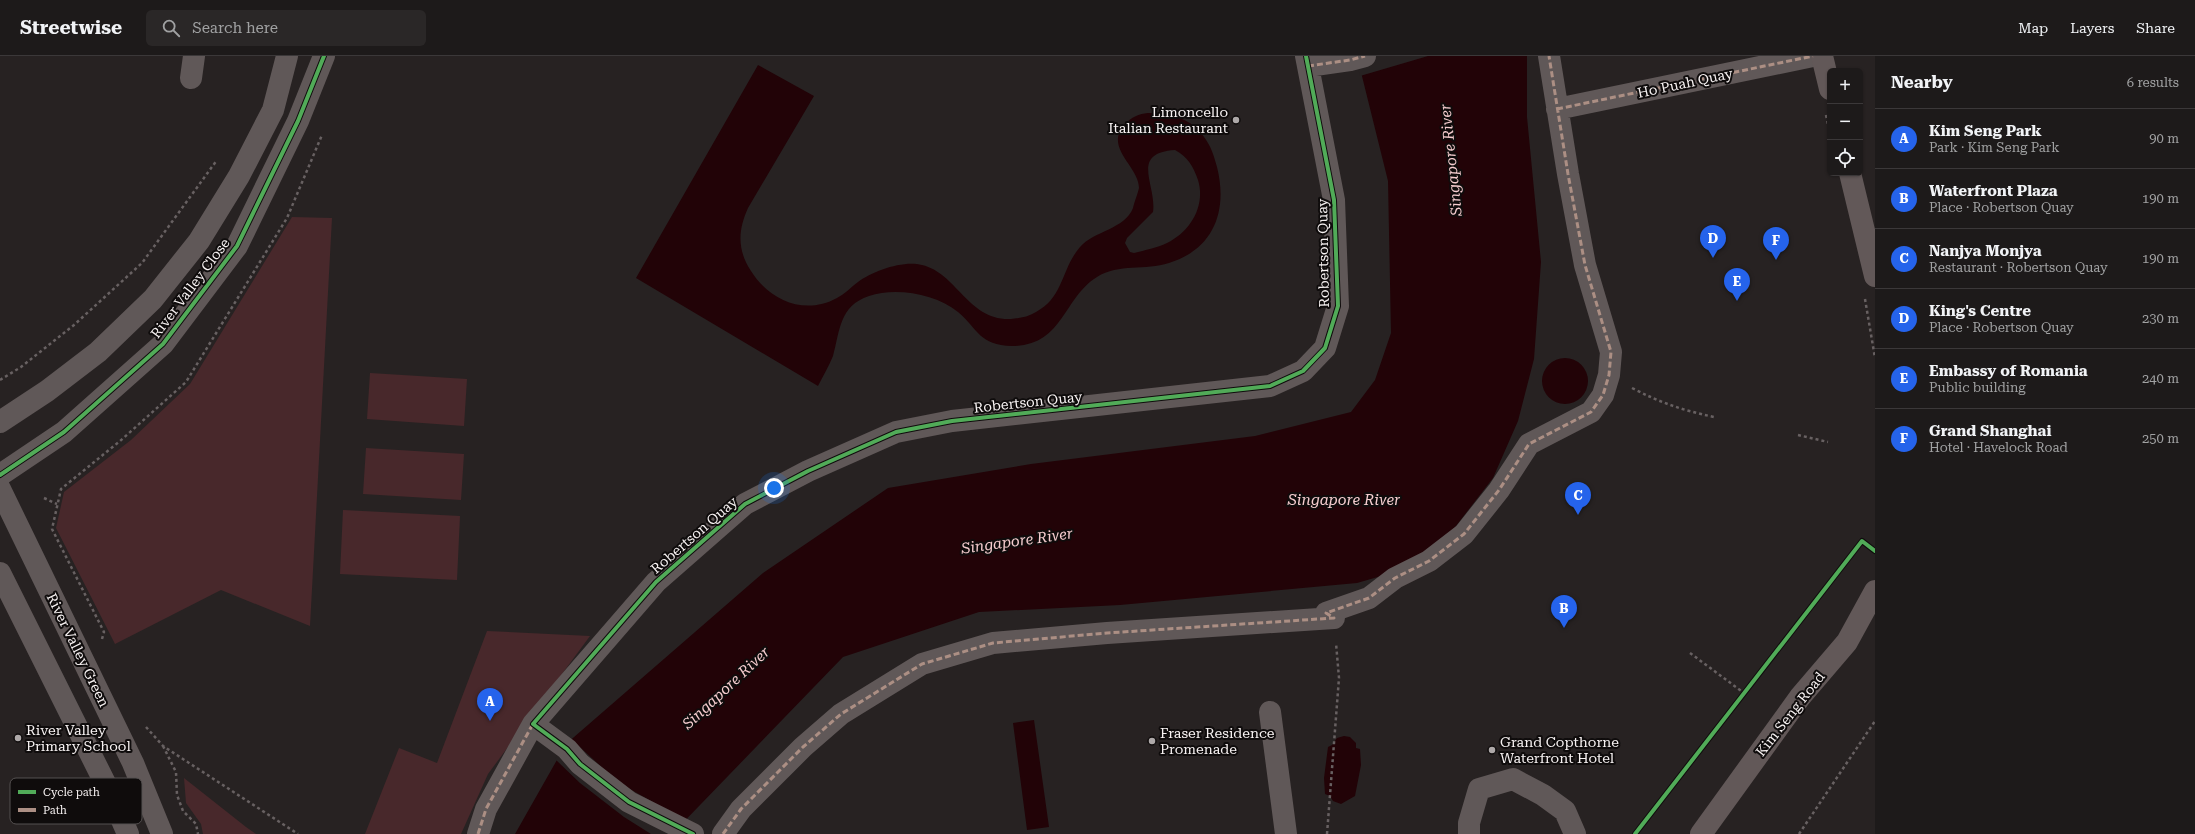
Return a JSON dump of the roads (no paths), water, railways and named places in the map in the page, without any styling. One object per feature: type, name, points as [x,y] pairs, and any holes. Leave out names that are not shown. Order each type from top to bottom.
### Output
[{"type":"main road","points":[[1822,56],[1827,77]]},
{"type":"main road","points":[[1851,176],[1875,276]]},
{"type":"main road","name":"Kim Seng Road","points":[[1700,834],[1800,698],[1847,642],[1875,592]]},
{"type":"street","points":[[191,78],[194,56]]},
{"type":"street","name":"River Valley Close","points":[[0,422],[47,391],[98,352],[153,299],[199,241],[239,176],[273,110],[287,56]]},
{"type":"street","name":"River Valley Close","points":[[0,475],[64,432],[163,344],[237,246],[298,121],[324,56]]},
{"type":"street","points":[[723,834],[741,808],[803,747],[841,714],[922,664],[992,643],[1107,633],[1334,618],[1326,613],[1369,598],[1395,578],[1428,561],[1464,534],[1499,490],[1529,444],[1591,412],[1603,395],[1609,375],[1611,352],[1585,265],[1549,56]]},
{"type":"street","name":"Ho Puah Quay","points":[[1557,109],[1813,56]]},
{"type":"street","points":[[1307,61],[1358,58]]},
{"type":"street","name":"Robertson Quay","points":[[478,834],[486,809],[533,724],[656,582],[745,504],[808,471],[896,432],[952,421],[1270,386],[1303,371],[1325,348],[1338,306],[1334,200],[1307,61]]},
{"type":"street","name":"River Valley Green","points":[[0,489],[139,778]]},
{"type":"street","points":[[0,573],[102,778]]},
{"type":"street","points":[[1270,712],[1286,834]]},
{"type":"street","points":[[533,724],[567,749],[580,764],[629,802],[689,832]]},
{"type":"street","points":[[1470,834],[1468,823],[1479,789],[1513,779],[1543,795],[1565,811],[1575,834]]},
{"type":"street","name":"River Valley Green","points":[[142,785],[162,834]]},
{"type":"street","points":[[124,824],[128,834]]},
{"type":"water","name":"Singapore River","points":[[1357,56],[1527,56],[1527,117],[1541,262],[1534,359],[1518,421],[1493,478],[1449,535],[1395,572],[1357,583],[1120,605],[979,612],[843,657],[672,834],[515,834],[566,744],[763,573],[888,488],[1031,464],[1255,436],[1351,412],[1375,380],[1391,333],[1388,181]]},
{"type":"water","points":[[758,65],[814,96],[748,208],[742,224],[740,240],[746,263],[767,290],[788,302],[800,305],[825,303],[837,298],[864,278],[880,270],[897,265],[914,264],[922,265],[934,270],[945,277],[973,305],[984,313],[996,318],[1011,319],[1033,314],[1052,299],[1069,264],[1080,247],[1093,237],[1123,221],[1133,208],[1139,188],[1133,172],[1119,148],[1118,140],[1120,131],[1127,122],[1137,115],[1153,113],[1176,117],[1190,123],[1198,129],[1212,151],[1220,183],[1219,213],[1207,238],[1197,248],[1184,257],[1169,263],[1151,267],[1114,270],[1097,277],[1086,286],[1052,330],[1042,338],[1029,344],[1012,346],[1001,345],[986,340],[958,312],[939,301],[927,297],[903,292],[891,292],[880,293],[859,300],[846,313],[842,320],[833,356],[818,386],[636,278]],"holes":[[[1175,150],[1190,162],[1198,180],[1200,190],[1198,208],[1189,225],[1175,238],[1155,248],[1134,253],[1130,252],[1125,243],[1127,238],[1153,212],[1153,202],[1148,172],[1149,164],[1153,157],[1161,152]]]},
{"type":"water","points":[[1561,358],[1569,358],[1578,362],[1584,368],[1588,381],[1584,394],[1578,400],[1569,404],[1561,404],[1552,400],[1546,394],[1542,385],[1542,377],[1546,368],[1552,362]]},
{"type":"water","points":[[1034,720],[1049,827],[1027,830],[1013,723]]},
{"type":"water","points":[[1344,736],[1350,737],[1356,743],[1356,748],[1360,749],[1361,765],[1355,796],[1341,804],[1333,801],[1330,796],[1325,794],[1324,778],[1328,747],[1332,745],[1337,738]]},
{"type":"place","name":"Limoncello Italian Restaurant","points":[[1236,120]]},
{"type":"place","name":"King's Centre","points":[[1713,258]]},
{"type":"place","name":"Grand Shanghai","points":[[1776,260]]},
{"type":"place","name":"Embassy of Romania","points":[[1737,301]]},
{"type":"place","name":"Nanjya Monjya","points":[[1578,515]]},
{"type":"place","name":"Waterfront Plaza","points":[[1564,628]]},
{"type":"place","name":"Kim Seng Park","points":[[490,721]]},
{"type":"place","name":"River Valley Primary School","points":[[18,738]]},
{"type":"place","name":"Fraser Residence Promenade","points":[[1152,741]]},
{"type":"place","name":"Grand Copthorne Waterfront Hotel","points":[[1492,750]]}]
